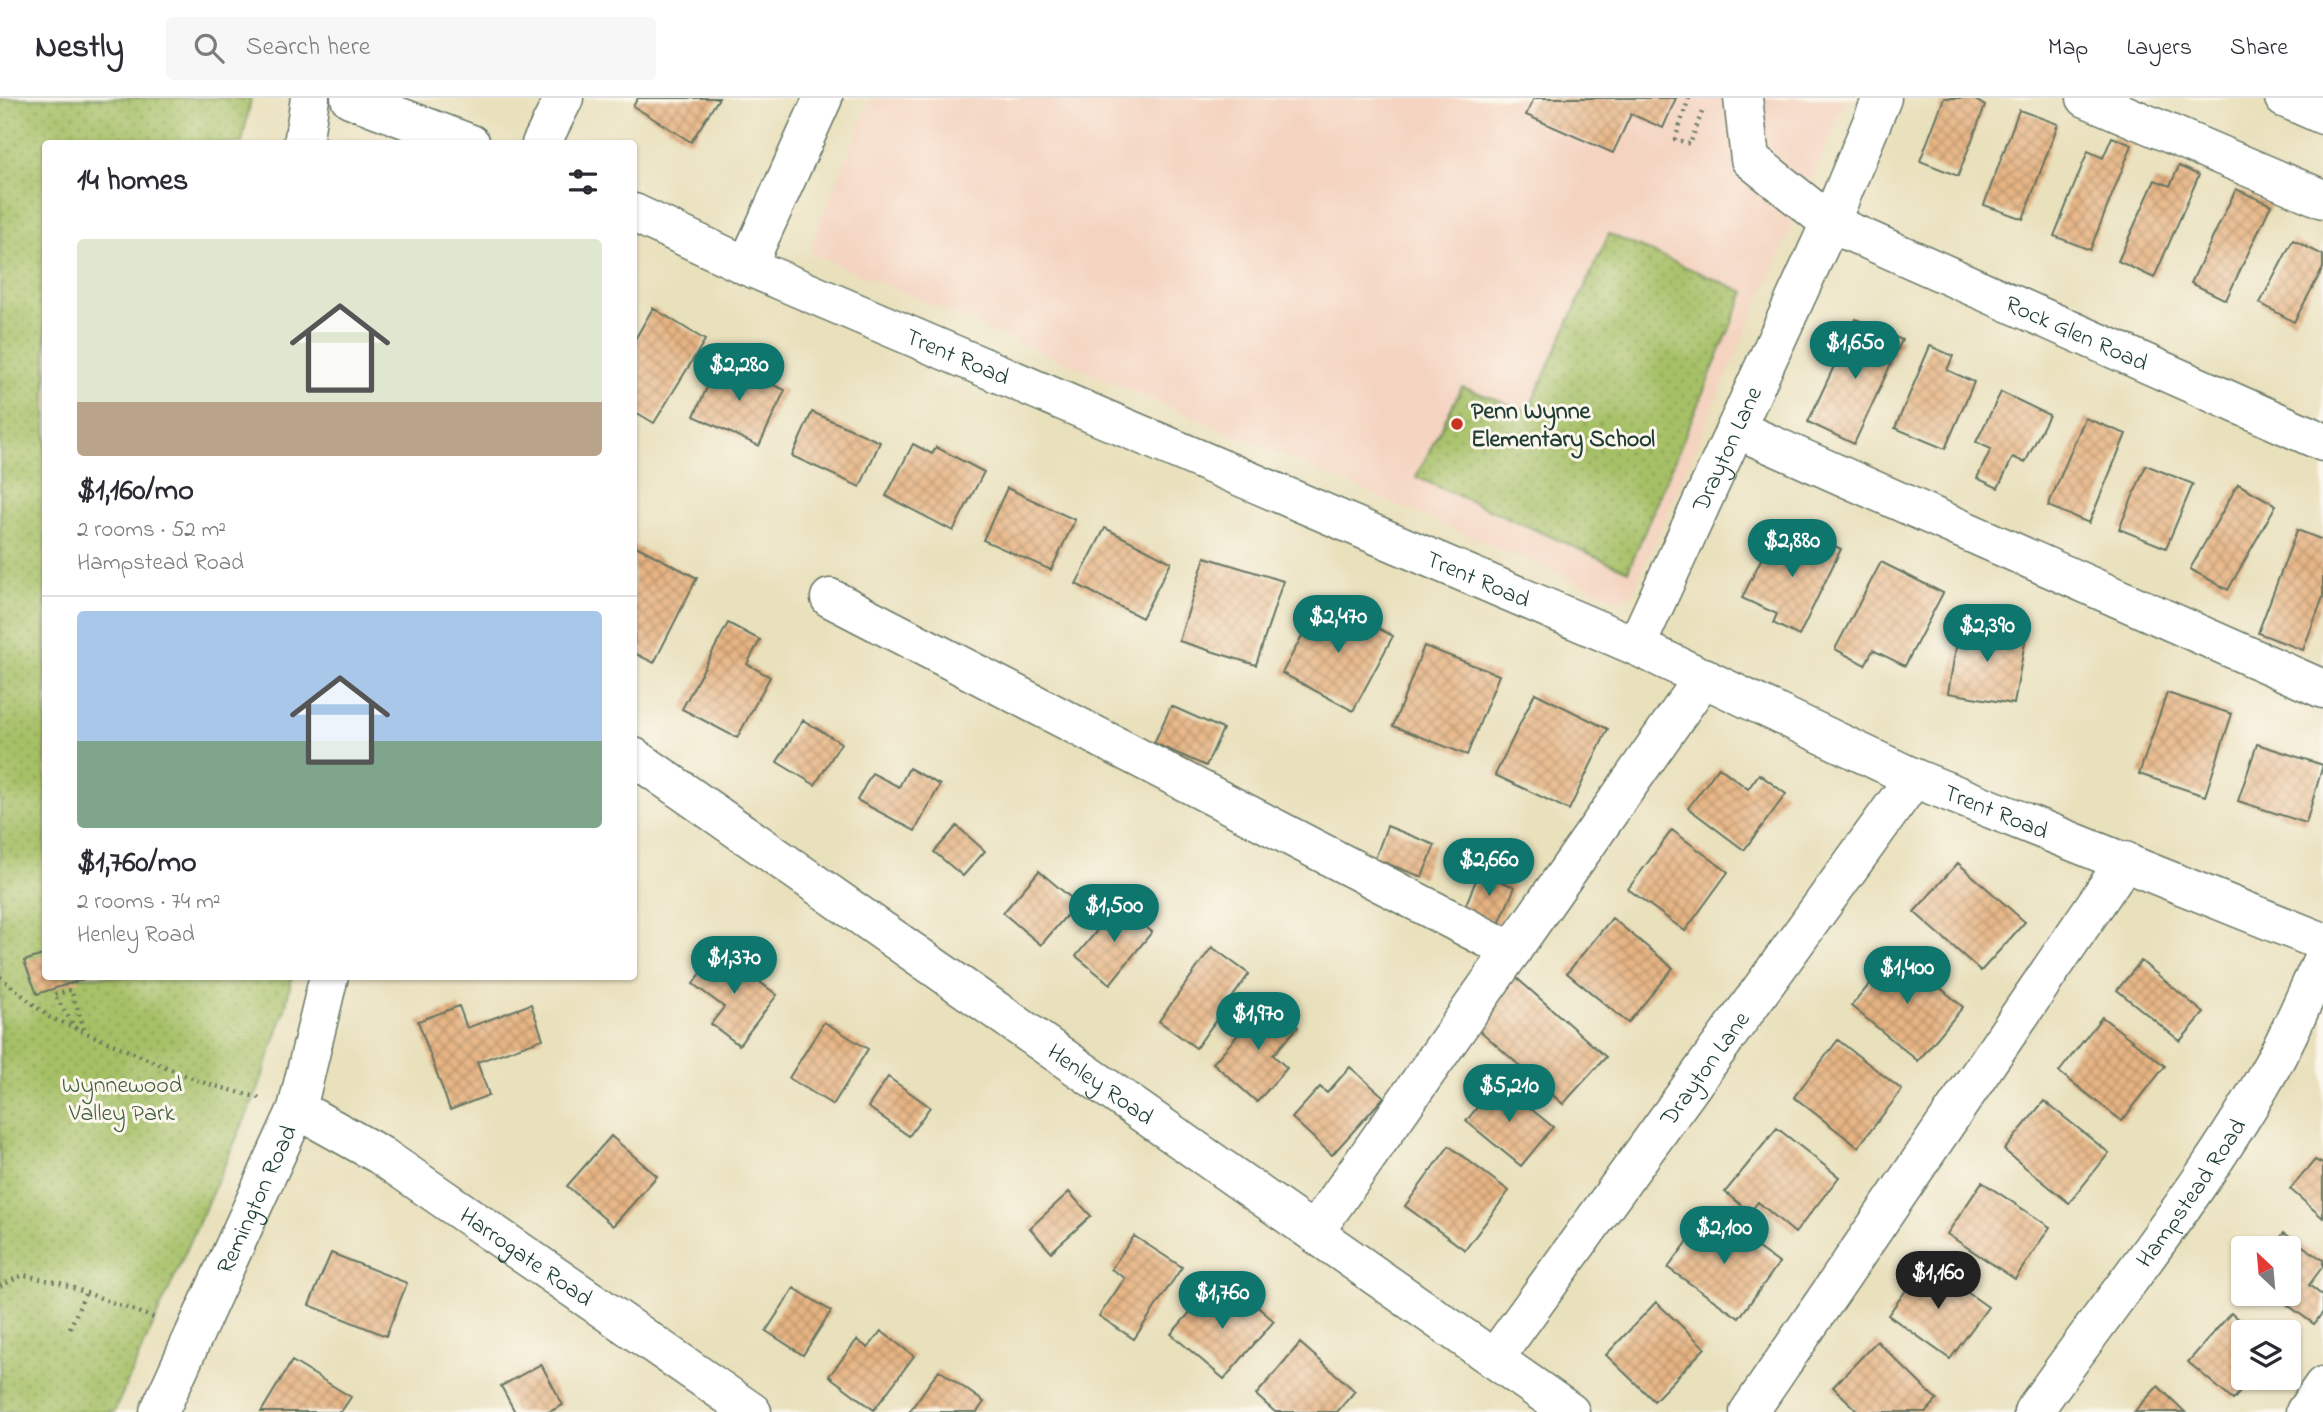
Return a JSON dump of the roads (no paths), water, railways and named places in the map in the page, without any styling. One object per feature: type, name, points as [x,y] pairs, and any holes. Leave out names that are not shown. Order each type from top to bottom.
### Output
[{"type":"street","points":[[304,140],[310,98]]},
{"type":"street","points":[[350,98],[460,140]]},
{"type":"street","points":[[543,140],[564,98]]},
{"type":"street","points":[[747,266],[823,98]]},
{"type":"street","name":"Rock Glen Road","points":[[1743,98],[1750,159],[1830,223],[2323,442]]},
{"type":"street","name":"Drayton Lane","points":[[1636,646],[1830,223],[1882,98]]},
{"type":"street","points":[[2086,98],[2323,199]]},
{"type":"street","points":[[2284,98],[2323,114]]},
{"type":"street","name":"Trent Road","points":[[637,214],[747,266],[1636,646],[1914,778],[2323,942]]},
{"type":"street","points":[[1736,429],[2323,689]]},
{"type":"street","points":[[830,598],[1512,951]]},
{"type":"street","points":[[1315,1231],[1704,677]]},
{"type":"street","name":"Henley Road","points":[[637,759],[1570,1412]]},
{"type":"street","name":"Drayton Lane","points":[[1494,1359],[1914,778]]},
{"type":"street","points":[[1749,1412],[2125,861]]},
{"type":"street","name":"Hampstead Road","points":[[2033,1412],[2203,1176],[2241,1118],[2275,1059],[2323,959]]},
{"type":"street","name":"Remington Road","points":[[159,1412],[297,1109],[328,980]]},
{"type":"street","name":"Harrogate Road","points":[[297,1109],[380,1156],[752,1412]]},
{"type":"street","points":[[2305,1412],[2323,1386]]},
{"type":"place","name":"Penn Wynne Elementary School","points":[[1457,424]]},
{"type":"park label","name":"Wynnewood Valley Park","points":[[122,1098]]}]
